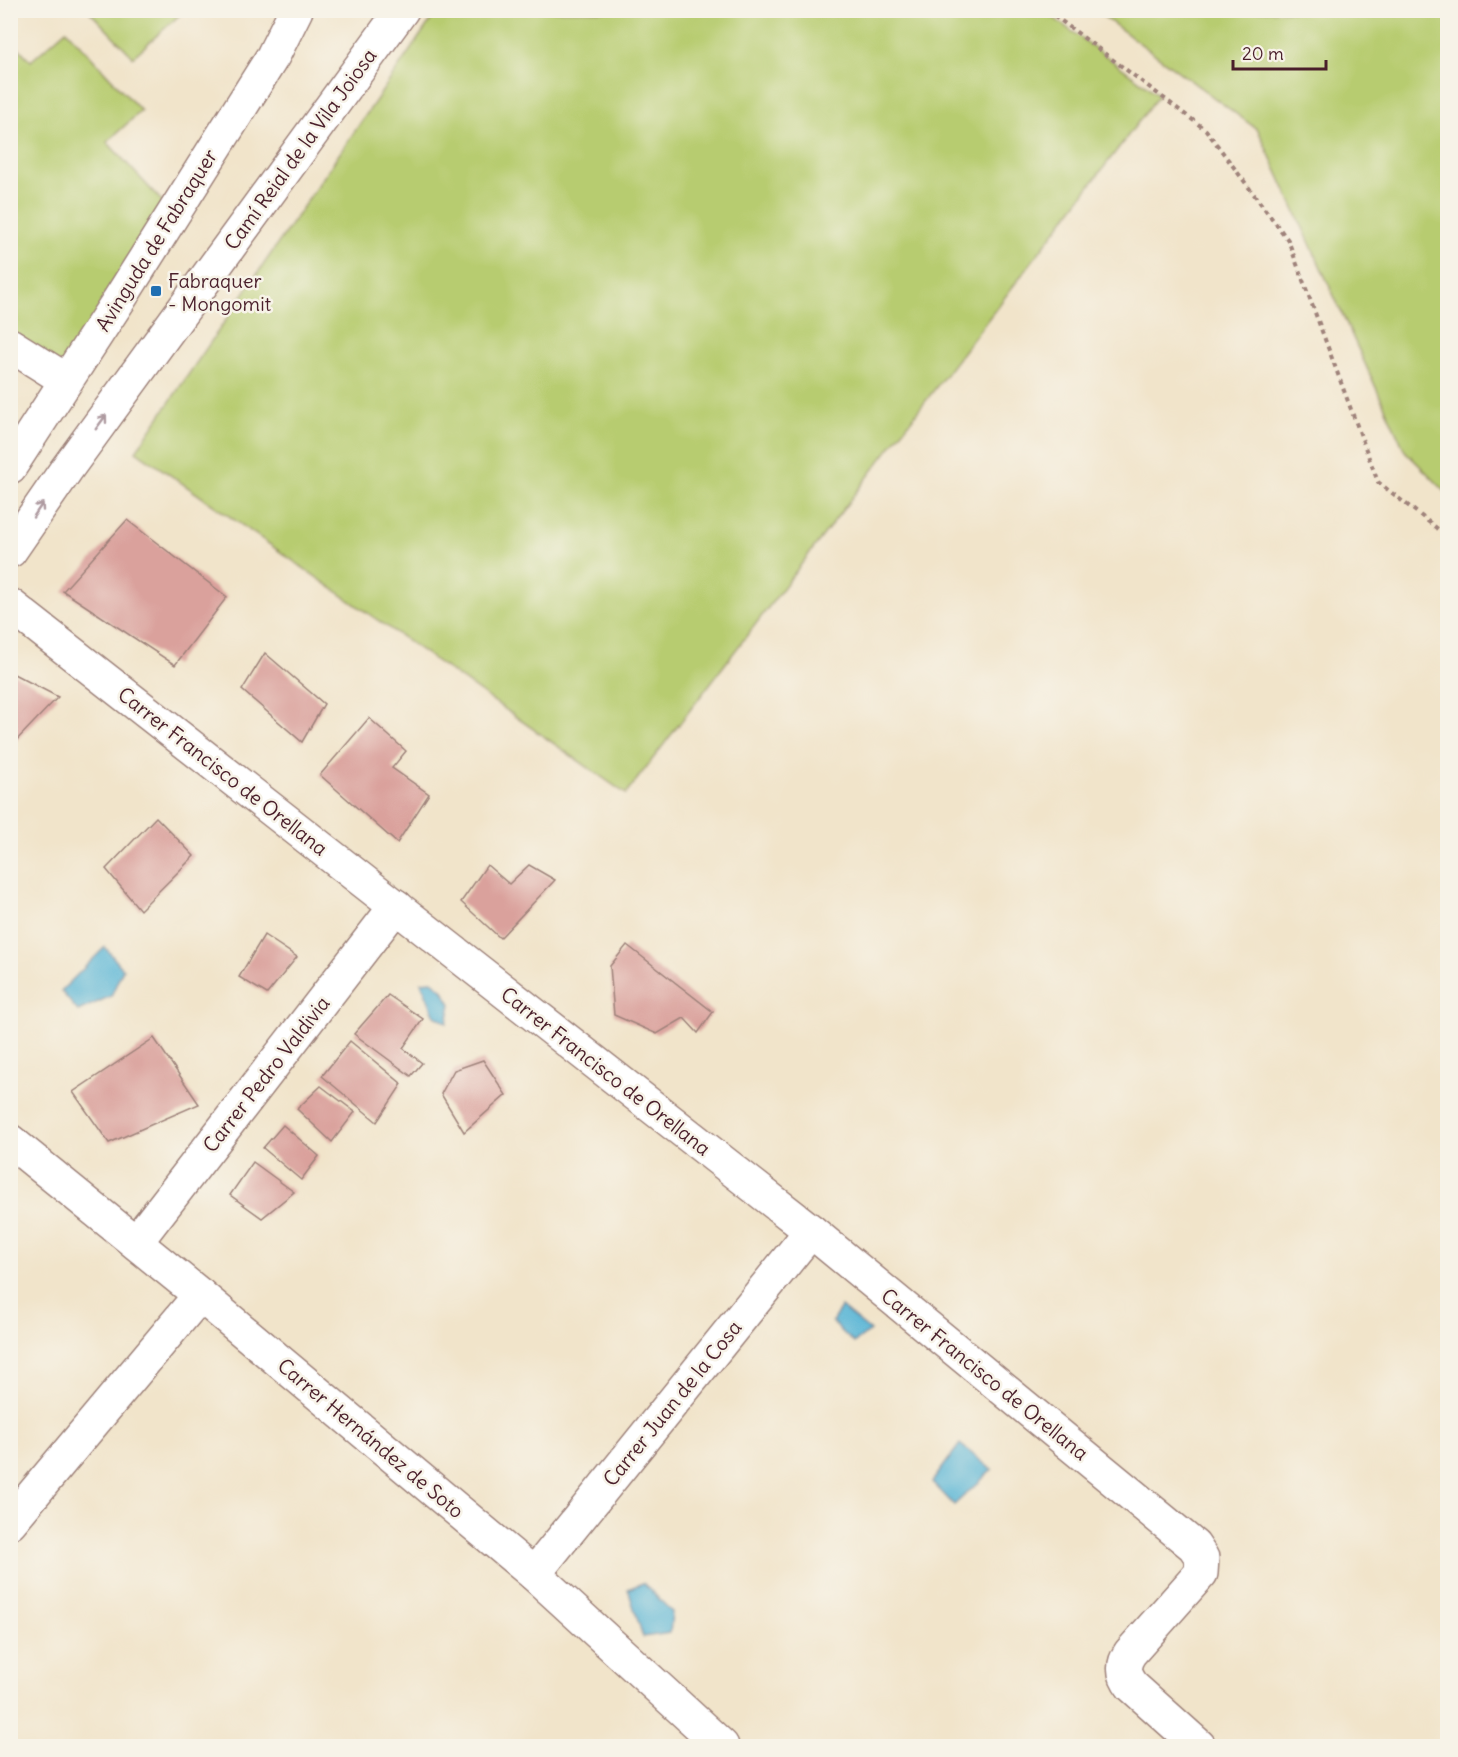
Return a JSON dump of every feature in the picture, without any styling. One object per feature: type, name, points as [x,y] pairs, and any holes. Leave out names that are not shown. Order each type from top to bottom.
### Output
[{"type":"street","name":"Avinguda de Fabraquer","points":[[10,467],[273,56],[296,10]]},
{"type":"street","name":"Camí Reial de la Vila Joiosa","points":[[10,551],[73,460],[402,10]]},
{"type":"street","points":[[10,345],[66,380]]},
{"type":"street","name":"Carrer Francisco de Orellana","points":[[10,605],[811,1231],[1194,1546],[1202,1558],[1201,1573],[1130,1653],[1124,1666],[1124,1673],[1132,1686],[1199,1746]]},
{"type":"street","name":"Carrer Pedro Valdivia","points":[[136,1242],[396,906]]},
{"type":"street","name":"Carrer Hernández de Soto","points":[[10,1141],[136,1242],[534,1574],[722,1746]]},
{"type":"street","name":"Carrer Juan de la Cosa","points":[[534,1574],[811,1231]]},
{"type":"street","points":[[10,1522],[200,1296]]},
{"type":"path","points":[[1047,10],[1206,130],[1288,240],[1378,482],[1448,537]]},
{"type":"green space","points":[[89,11],[184,11],[133,57]]},
{"type":"green space","points":[[437,11],[1044,11],[1159,95],[626,794],[136,451]]},
{"type":"green space","points":[[1096,11],[1447,11],[1447,493],[1405,451],[1258,130]]},
{"type":"green space","points":[[66,30],[141,111],[107,142],[173,213],[66,380],[11,345],[10,39],[31,61]]},
{"type":"water","points":[[105,947],[123,969],[111,996],[78,1011],[61,991]]},
{"type":"water","points":[[432,981],[442,989],[451,1004],[447,1023],[435,1016],[421,982]]},
{"type":"water","points":[[841,1307],[870,1331],[854,1343],[832,1322]]},
{"type":"water","points":[[960,1444],[992,1470],[954,1505],[932,1482]]},
{"type":"water","points":[[643,1583],[672,1612],[670,1633],[643,1637],[628,1589]]},
{"type":"building","points":[[127,520],[227,597],[175,665],[63,591]]},
{"type":"building","points":[[265,653],[324,704],[302,742],[242,690]]},
{"type":"building","points":[[10,672],[58,697],[10,747]]},
{"type":"building","points":[[369,718],[406,751],[392,768],[429,794],[397,843],[320,775]]},
{"type":"building","points":[[156,817],[194,856],[140,910],[106,869]]},
{"type":"building","points":[[487,865],[509,884],[529,865],[555,880],[500,938],[461,902]]},
{"type":"building","points":[[264,935],[297,957],[267,994],[239,977]]},
{"type":"building","points":[[627,945],[713,1012],[698,1033],[684,1018],[657,1034],[614,1015],[610,966]]},
{"type":"building","points":[[388,995],[423,1019],[403,1048],[422,1063],[411,1076],[354,1034]]},
{"type":"building","points":[[154,1038],[199,1104],[109,1143],[73,1092]]},
{"type":"building","points":[[350,1041],[402,1084],[377,1122],[322,1076]]},
{"type":"building","points":[[483,1060],[506,1095],[464,1132],[441,1094],[454,1070]]},
{"type":"building","points":[[321,1086],[355,1112],[332,1142],[297,1109]]},
{"type":"building","points":[[283,1125],[319,1156],[301,1180],[263,1148]]},
{"type":"building","points":[[253,1162],[294,1192],[262,1218],[230,1195]]},
{"type":"place","name":"Fabraquer - Mongomit","points":[[156,291]]}]
